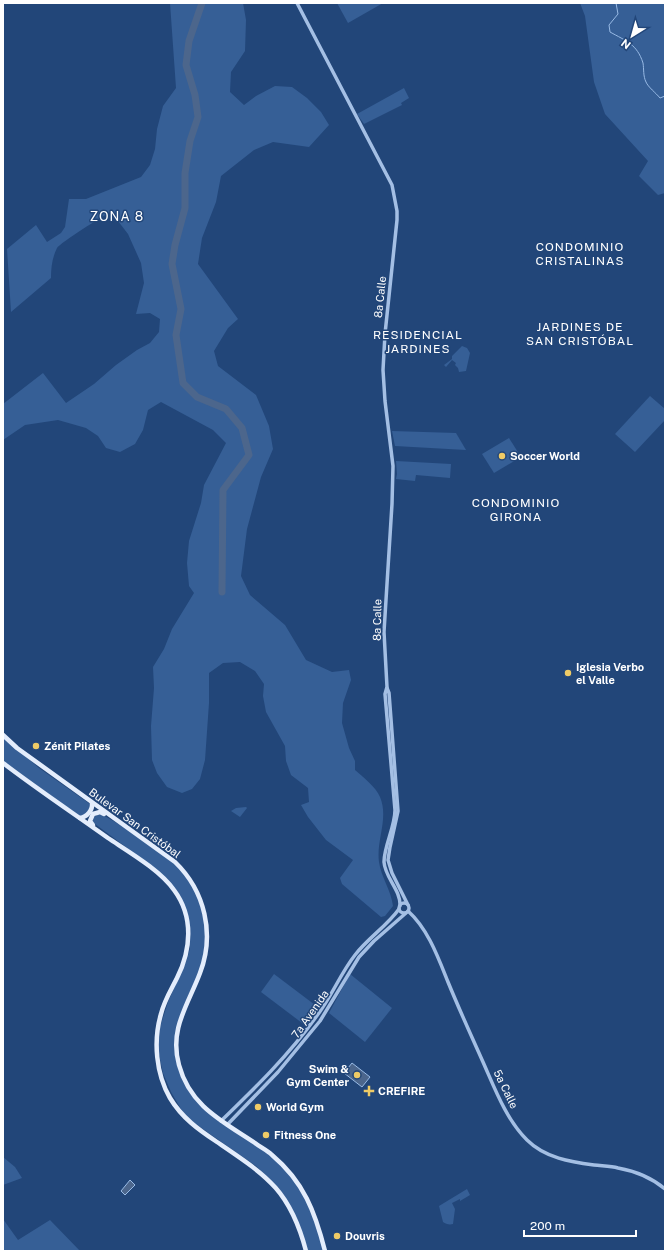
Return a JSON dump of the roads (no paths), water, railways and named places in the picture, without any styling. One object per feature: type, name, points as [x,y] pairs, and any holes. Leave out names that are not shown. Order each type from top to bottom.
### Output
[{"type":"main road","name":"Bulevar San Cristóbal","points":[[3,735],[17,748],[180,866],[195,887],[203,905],[207,926],[205,955],[200,974],[180,1019],[176,1033],[177,1054],[182,1076],[192,1095],[208,1111],[271,1154],[295,1180],[304,1192],[315,1214],[325,1251]]},
{"type":"main road","points":[[3,763],[156,871],[174,890],[186,916],[189,940],[178,977],[161,1013],[157,1039],[161,1076],[168,1095],[180,1113],[191,1123],[258,1171],[274,1185],[283,1196],[294,1215],[306,1251]]},
{"type":"main road","points":[[80,818],[87,816],[92,809],[92,803]]},
{"type":"main road","points":[[97,830],[90,821],[94,814],[100,812],[120,825],[126,827]]},
{"type":"street","name":"8a Calle","points":[[297,3],[392,185],[397,211],[383,363],[385,402],[393,466],[384,632],[387,687],[389,694],[398,808],[384,860],[399,898],[400,907]]},
{"type":"street","name":"8a Calle","points":[[386,868],[388,847]]},
{"type":"street","points":[[388,854],[390,867],[408,905],[409,908],[407,912],[402,913],[400,907],[404,903],[408,905]]},
{"type":"street","name":"7a Avenida","points":[[221,1121],[251,1092],[292,1047],[317,1017],[352,958],[361,946],[400,907]]},
{"type":"street","name":"7a Avenida","points":[[227,1125],[278,1072],[320,1021],[359,957],[374,941],[407,912]]},
{"type":"street","name":"5a Calle","points":[[407,912],[416,919],[426,933],[465,1024],[506,1113],[528,1141],[535,1147],[557,1158],[594,1165],[618,1167],[644,1176],[665,1188]]},
{"type":"street","points":[[251,1092],[256,1096]]},
{"type":"waterway","points":[[202,3],[189,41],[186,65],[195,95],[198,117],[190,141],[185,173],[185,208],[175,245],[172,264],[181,309],[176,335],[183,383],[197,397],[226,409],[242,428],[249,455],[223,490],[222,592]]},
{"type":"waterway","points":[[616,3],[618,14],[609,25],[610,32],[626,41],[638,51],[643,63],[644,77],[647,84],[660,98],[665,96]]},
{"type":"place","name":"Soccer World","points":[[502,456]]},
{"type":"place","name":"Iglesia Verbo el Valle","points":[[568,673]]},
{"type":"place","name":"Zénit Pilates","points":[[36,746]]},
{"type":"place","name":"Swim & Gym Center","points":[[357,1075]]},
{"type":"place","name":"CREFIRE","points":[[369,1091]]},
{"type":"place","name":"World Gym","points":[[258,1107]]},
{"type":"place","name":"Fitness One","points":[[266,1135]]},
{"type":"place","name":"Douvris","points":[[337,1236]]},
{"type":"district","name":"ZONA 8","points":[[117,216]]},
{"type":"district","name":"CONDOMINIO CRISTALINAS","points":[[580,254]]},
{"type":"district","name":"JARDINES DE SAN CRISTÓBAL","points":[[580,334]]},
{"type":"district","name":"RESIDENCIAL JARDINES","points":[[418,342]]},
{"type":"district","name":"CONDOMINIO GIRONA","points":[[516,510]]}]
